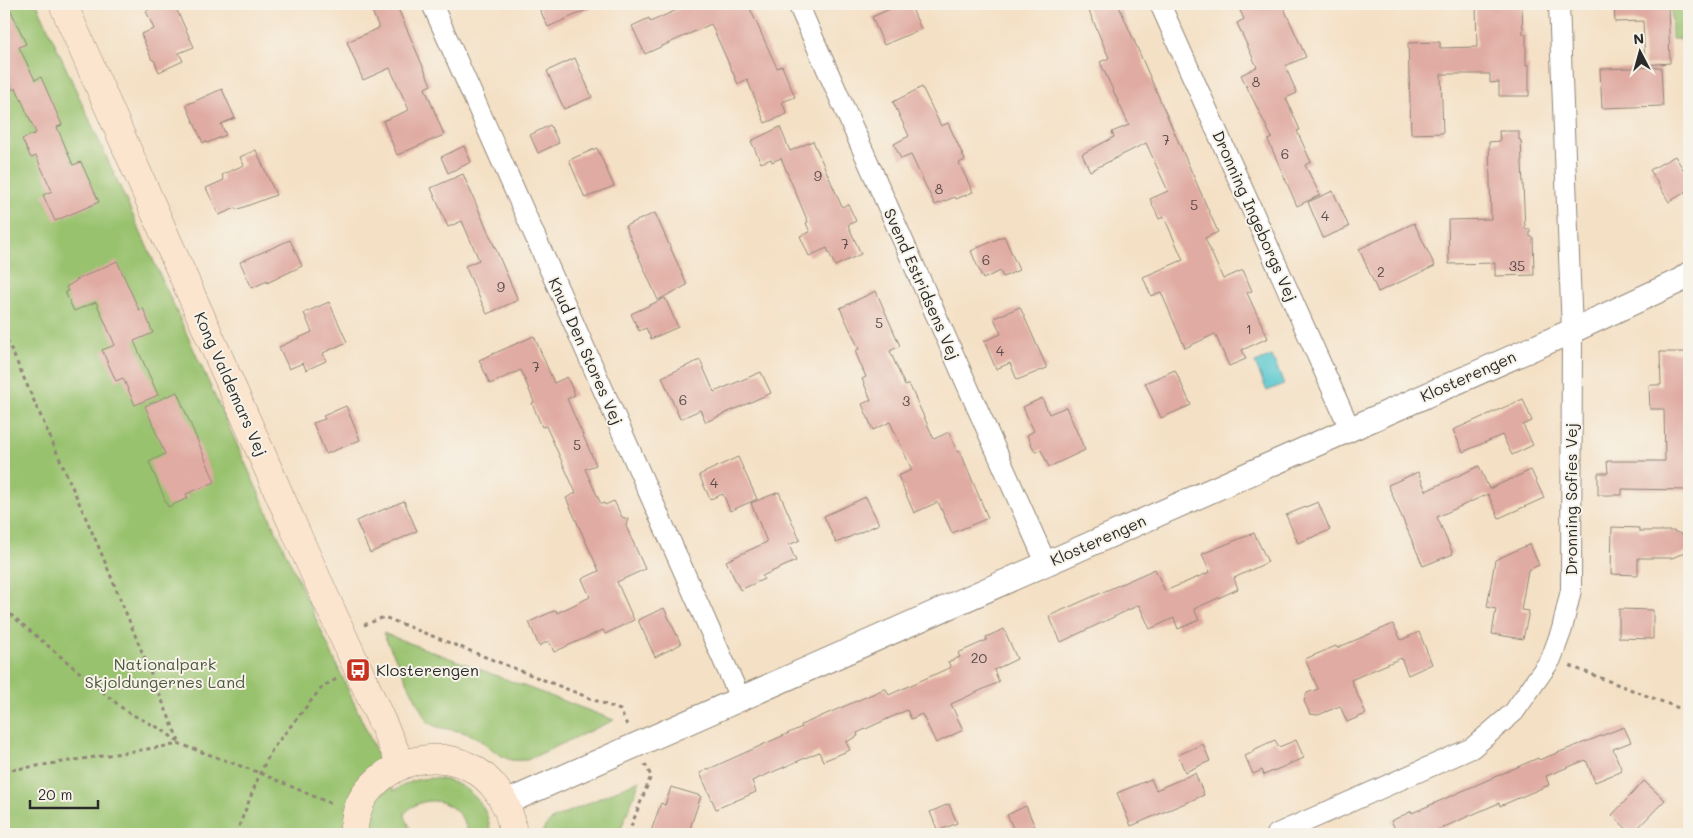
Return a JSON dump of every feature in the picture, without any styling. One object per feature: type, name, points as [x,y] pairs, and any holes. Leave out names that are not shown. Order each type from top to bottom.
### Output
[{"type":"main road","name":"Kong Valdemars Vej","points":[[63,4],[401,764]]},
{"type":"main road","points":[[354,824],[366,793],[382,776],[401,764],[425,758],[449,759],[472,768],[491,783],[505,803],[512,827],[512,834]]},
{"type":"street","name":"Knud Den Stores Vej","points":[[432,4],[740,698]]},
{"type":"street","name":"Svend Estridsens Vej","points":[[798,4],[1046,564]]},
{"type":"street","name":"Dronning Ingeborgs Vej","points":[[1160,4],[1350,429]]},
{"type":"street","name":"Dronning Sofies Vej","points":[[1277,834],[1472,748],[1514,712],[1551,659],[1562,629],[1571,590],[1572,331],[1559,4]]},
{"type":"street","name":"Klosterengen","points":[[505,803],[1572,331],[1689,274]]},
{"type":"path","points":[[4,333],[104,559],[180,744]]},
{"type":"path","points":[[4,609],[127,712],[161,729],[180,744],[260,773],[354,824]]},
{"type":"path","points":[[342,634],[384,617],[620,710],[651,776],[628,834]]},
{"type":"path","points":[[1551,659],[1689,712]]},
{"type":"path","points":[[236,834],[260,773],[273,748],[323,686],[358,670]]},
{"type":"path","points":[[4,771],[180,744]]},
{"type":"green space","name":"Nationalpark Skjoldungernes Land","points":[[4,4],[37,4],[394,791],[411,782],[422,779],[433,778],[453,782],[471,793],[484,809],[491,834],[468,834],[459,814],[451,807],[433,801],[413,806],[404,814],[413,834],[4,834]]},
{"type":"green space","points":[[1671,4],[1689,4],[1689,39],[1672,39]]},
{"type":"green space","points":[[383,633],[614,720],[527,760],[506,758],[471,735],[437,727],[427,722]]},
{"type":"green space","points":[[640,780],[619,834],[541,834],[546,825],[553,819]]},
{"type":"water","points":[[1272,356],[1284,384],[1267,391],[1255,363]]},
{"type":"building","points":[[4,4],[8,4],[26,44],[19,47],[35,80],[41,77],[62,125],[57,127],[73,165],[81,162],[99,202],[55,221],[43,195],[52,191],[36,156],[31,158],[22,139],[36,133],[16,88],[13,90],[4,70]]},
{"type":"building","points":[[162,4],[174,4],[194,47],[179,53],[183,61],[159,72],[141,34],[154,29],[146,11]]},
{"type":"building","points":[[369,4],[396,4],[431,85],[425,88],[444,135],[397,155],[383,121],[409,110],[390,68],[363,80],[347,42],[379,28]]},
{"type":"building","points":[[537,4],[600,4],[548,27]]},
{"type":"building","points":[[690,4],[748,4],[777,68],[782,66],[795,97],[782,102],[787,114],[765,123],[747,79],[738,84],[711,24],[645,54],[632,26],[649,18],[650,22]]},
{"type":"building","points":[[890,4],[910,4],[921,29],[884,45],[872,17],[892,8]]},
{"type":"building","points":[[1086,4],[1118,4],[1218,232],[1205,238],[1223,279],[1243,270],[1252,291],[1247,293],[1268,338],[1242,350],[1246,359],[1229,366],[1215,334],[1185,348],[1161,292],[1151,296],[1143,277],[1183,260],[1164,217],[1159,219],[1150,199],[1168,191],[1146,143],[1090,171],[1082,154],[1114,137],[1112,132],[1129,125],[1100,62],[1109,58]]},
{"type":"building","points":[[1237,4],[1282,4],[1306,57],[1285,66],[1297,93],[1286,98],[1300,130],[1297,131],[1311,162],[1305,165],[1320,195],[1297,206],[1268,140],[1272,138],[1241,75],[1257,67],[1237,23],[1244,19]]},
{"type":"building","points":[[1476,4],[1522,4],[1523,34],[1526,34],[1526,65],[1529,64],[1529,96],[1499,96],[1499,82],[1490,83],[1490,74],[1441,74],[1443,133],[1411,134],[1408,43],[1440,42],[1440,48],[1477,47]]},
{"type":"building","points":[[1614,4],[1668,4],[1670,63],[1645,65],[1643,21],[1615,22]]},
{"type":"building","points":[[575,58],[592,97],[564,109],[547,71]]},
{"type":"building","points":[[1661,67],[1663,106],[1602,108],[1600,69]]},
{"type":"building","points":[[922,87],[941,126],[948,123],[965,160],[959,163],[973,192],[935,205],[911,155],[901,159],[894,144],[909,136],[893,102]]},
{"type":"building","points":[[222,89],[235,118],[221,124],[226,135],[203,143],[186,105]]},
{"type":"building","points":[[550,125],[559,143],[538,153],[530,135]]},
{"type":"building","points":[[780,127],[790,151],[813,141],[842,207],[848,204],[856,221],[848,225],[861,254],[835,266],[827,248],[809,256],[800,236],[810,232],[806,223],[808,222],[781,158],[772,162],[771,159],[761,163],[751,141]]},
{"type":"building","points":[[1499,131],[1519,131],[1525,229],[1530,229],[1530,237],[1533,237],[1534,275],[1495,276],[1495,263],[1449,264],[1448,220],[1491,219],[1489,142],[1500,141]]},
{"type":"building","points":[[464,146],[471,162],[448,173],[441,157]]},
{"type":"building","points":[[597,148],[614,186],[585,198],[569,160]]},
{"type":"building","points":[[256,150],[276,195],[219,215],[206,188],[224,180],[222,175],[244,165],[240,157]]},
{"type":"building","points":[[1675,156],[1689,179],[1689,190],[1669,202],[1650,170]]},
{"type":"building","points":[[463,174],[518,300],[487,314],[465,266],[479,260],[462,221],[448,227],[431,188]]},
{"type":"building","points":[[1333,191],[1349,227],[1323,238],[1308,202]]},
{"type":"building","points":[[655,213],[687,285],[658,300],[625,226]]},
{"type":"building","points":[[1414,223],[1435,266],[1378,292],[1359,249]]},
{"type":"building","points":[[1004,236],[1019,270],[1003,277],[1000,271],[983,279],[971,251]]},
{"type":"building","points":[[290,240],[302,266],[252,288],[240,262]]},
{"type":"building","points":[[117,261],[139,310],[143,308],[153,333],[134,341],[158,395],[135,405],[123,378],[116,381],[102,350],[115,345],[96,302],[74,311],[65,292],[68,291],[66,287],[76,280]]},
{"type":"building","points":[[876,291],[900,346],[890,351],[905,386],[909,384],[934,439],[949,432],[957,452],[960,451],[988,518],[952,533],[938,502],[914,513],[898,476],[912,470],[890,422],[873,430],[862,404],[871,400],[862,379],[866,377],[855,351],[859,349],[840,308]]},
{"type":"building","points":[[665,298],[678,327],[651,339],[646,328],[639,331],[631,314]]},
{"type":"building","points":[[329,302],[347,342],[323,353],[326,361],[306,370],[303,363],[289,369],[279,347],[312,332],[304,313]]},
{"type":"building","points":[[1020,307],[1047,368],[1017,380],[1010,363],[996,369],[984,341],[1001,334],[994,318]]},
{"type":"building","points":[[534,336],[554,383],[567,377],[575,395],[567,399],[596,465],[585,469],[601,504],[604,503],[605,505],[614,501],[622,517],[628,519],[626,526],[645,569],[617,582],[634,620],[605,634],[603,630],[554,652],[549,641],[539,646],[529,622],[556,610],[557,613],[590,597],[582,579],[599,571],[566,498],[576,493],[546,426],[542,427],[521,370],[490,384],[479,360]]},
{"type":"building","points":[[1660,352],[1689,352],[1689,490],[1622,489],[1622,495],[1598,495],[1598,473],[1608,473],[1607,461],[1665,461],[1664,409],[1650,409],[1649,385],[1661,385]]},
{"type":"building","points":[[700,360],[714,392],[761,372],[771,393],[706,422],[700,410],[680,419],[662,377]]},
{"type":"building","points":[[1175,370],[1191,405],[1161,418],[1145,383]]},
{"type":"building","points":[[177,392],[215,482],[186,494],[188,498],[168,507],[149,462],[165,454],[145,406]]},
{"type":"building","points":[[1042,398],[1049,414],[1066,407],[1085,450],[1049,467],[1041,450],[1035,452],[1027,435],[1034,431],[1023,407]]},
{"type":"building","points":[[1523,399],[1532,421],[1523,425],[1533,445],[1512,455],[1502,435],[1463,452],[1453,430]]},
{"type":"building","points":[[346,406],[360,440],[326,454],[313,423],[325,419],[323,416]]},
{"type":"building","points":[[738,457],[757,499],[730,511],[723,494],[710,499],[699,475]]},
{"type":"building","points":[[1479,466],[1489,489],[1531,470],[1544,498],[1499,518],[1488,494],[1437,517],[1453,554],[1423,566],[1388,485],[1418,472],[1426,491]]},
{"type":"building","points":[[779,492],[800,540],[789,545],[796,561],[762,576],[764,579],[740,590],[726,561],[767,542],[751,503]]},
{"type":"building","points":[[866,497],[879,524],[836,543],[824,516]]},
{"type":"building","points":[[404,501],[417,531],[370,553],[356,521]]},
{"type":"building","points":[[1318,502],[1330,530],[1298,543],[1286,515]]},
{"type":"building","points":[[1612,527],[1639,528],[1639,531],[1673,531],[1684,535],[1688,539],[1688,551],[1672,558],[1638,558],[1638,575],[1611,574]]},
{"type":"building","points":[[1254,533],[1268,562],[1234,578],[1238,589],[1194,609],[1199,620],[1178,629],[1174,618],[1150,629],[1139,605],[1061,642],[1049,616],[1155,569],[1165,591],[1210,572],[1202,554]]},
{"type":"building","points":[[1530,544],[1539,565],[1528,570],[1521,610],[1529,611],[1523,639],[1492,634],[1496,609],[1487,607],[1495,560]]},
{"type":"building","points":[[664,608],[681,644],[655,657],[638,620]]},
{"type":"building","points":[[1619,609],[1653,610],[1653,639],[1619,638]]},
{"type":"building","points":[[1393,624],[1401,640],[1419,632],[1432,664],[1408,675],[1401,658],[1351,680],[1366,714],[1347,722],[1340,706],[1318,715],[1310,714],[1304,701],[1307,693],[1318,689],[1305,659],[1336,646],[1337,648]]},
{"type":"building","points":[[1004,629],[1017,659],[994,670],[999,682],[951,704],[963,730],[936,743],[922,714],[911,719],[907,710],[857,733],[858,736],[846,742],[850,750],[823,761],[819,752],[752,781],[756,792],[716,809],[700,773],[802,727],[801,725],[884,689],[886,689],[889,695],[951,667],[948,662],[960,657],[958,653],[987,640],[986,637]]},
{"type":"building","points":[[1624,727],[1631,742],[1613,749],[1622,771],[1595,782],[1586,760],[1546,776],[1549,785],[1500,806],[1499,803],[1428,834],[1398,834],[1391,821],[1538,758],[1539,760]]},
{"type":"building","points":[[1275,740],[1279,747],[1296,740],[1304,758],[1264,775],[1262,770],[1253,774],[1245,756],[1253,752],[1253,750]]},
{"type":"building","points":[[1203,744],[1210,761],[1185,772],[1178,755]]},
{"type":"building","points":[[1195,773],[1204,795],[1131,826],[1117,793],[1151,779],[1156,790]]},
{"type":"building","points":[[1644,781],[1665,800],[1632,834],[1612,815]]},
{"type":"building","points":[[671,787],[701,796],[688,834],[650,834],[661,803],[665,805]]},
{"type":"building","points":[[949,804],[957,823],[938,831],[930,812]]},
{"type":"building","points":[[1026,806],[1038,834],[1016,834],[1007,815]]},
{"type":"place","name":"Klosterengen","points":[[358,670]]}]
